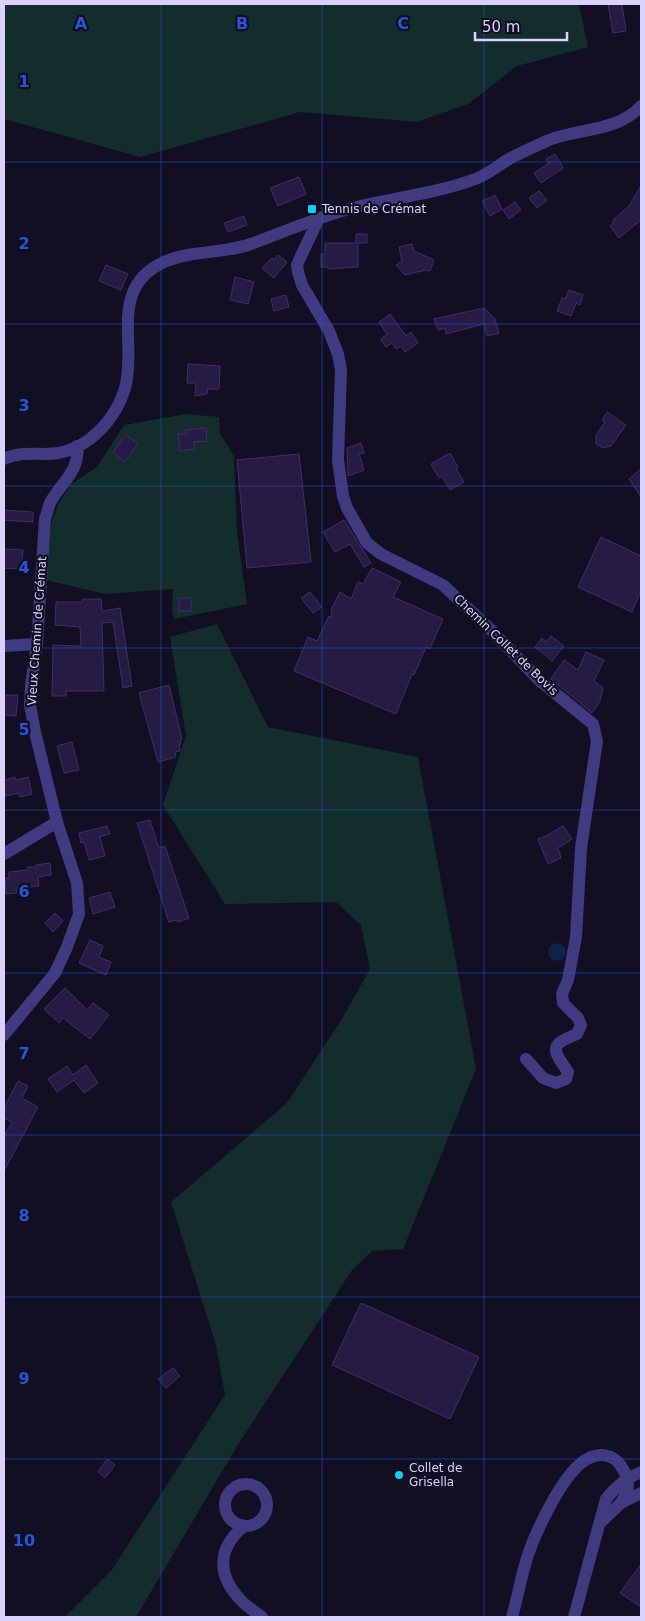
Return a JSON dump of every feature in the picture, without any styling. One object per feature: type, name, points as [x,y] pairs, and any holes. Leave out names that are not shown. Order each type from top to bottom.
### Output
[{"type":"street","points":[[4,460],[23,454],[60,453],[77,446],[98,432],[113,414],[126,384],[128,368],[128,308],[140,282],[164,262],[249,245],[319,218],[356,207],[437,191],[480,177],[510,159],[551,140],[613,126],[634,114],[641,106]]},
{"type":"street","name":"Chemin Collet de Bovis","points":[[319,218],[297,265],[302,284],[329,331],[338,354],[340,370],[338,460],[343,496],[351,516],[367,543],[380,554],[443,585],[491,630],[539,680],[593,724],[597,741],[581,848],[576,937],[568,980],[562,994],[563,1003],[578,1018],[581,1025],[577,1034],[559,1041],[555,1049],[556,1056],[568,1072],[566,1078],[556,1083],[543,1078],[526,1059]]},
{"type":"street","name":"Vieux Chemin de Crémat","points":[[4,1035],[55,972],[67,947],[79,914],[76,883],[57,822],[30,705],[37,644],[45,519],[50,503],[72,473],[78,453],[77,446]]},
{"type":"street","points":[[4,646],[37,644]]},
{"type":"street","points":[[4,854],[57,822]]},
{"type":"street","points":[[512,1617],[528,1557],[540,1527],[571,1473],[592,1456],[612,1456],[620,1462],[627,1478],[628,1486],[621,1503]]},
{"type":"street","points":[[574,1617],[606,1499],[614,1488],[627,1478],[641,1472]]},
{"type":"street","points":[[230,1539],[228,1517],[224,1506],[225,1499],[232,1488],[244,1483],[256,1486],[265,1495],[267,1508],[265,1514],[256,1523],[244,1526],[230,1539],[224,1552],[223,1561],[229,1584],[238,1598],[262,1617]]},
{"type":"street","points":[[600,1524],[621,1503],[641,1493]]},
{"type":"street","points":[[228,1517],[233,1522],[244,1526]]},
{"type":"green space","points":[[4,4],[579,4],[588,47],[517,66],[468,104],[417,122],[300,112],[140,157],[4,119]]},
{"type":"green space","points":[[186,414],[219,417],[220,434],[234,456],[237,532],[247,604],[174,619],[172,611],[173,589],[105,594],[46,580],[51,524],[58,505],[71,484],[97,467],[124,425]]},
{"type":"green space","points":[[217,624],[268,727],[418,757],[476,1069],[403,1249],[372,1251],[352,1270],[239,1443],[136,1617],[65,1617],[111,1571],[225,1395],[216,1345],[171,1202],[287,1103],[342,1019],[370,969],[361,925],[336,902],[225,904],[163,805],[186,736],[170,637]]},
{"type":"water","points":[[553,943],[561,943],[566,948],[564,959],[553,961],[548,956],[548,948]]},
{"type":"building","points":[[608,4],[622,4],[626,31],[613,33]]},
{"type":"building","points":[[555,154],[563,168],[541,183],[534,173],[549,163],[546,159]]},
{"type":"building","points":[[299,177],[306,194],[278,206],[270,188]]},
{"type":"building","points":[[641,186],[641,220],[619,238],[610,226],[614,222],[613,220],[629,206]]},
{"type":"building","points":[[539,191],[547,200],[537,208],[529,198]]},
{"type":"building","points":[[495,195],[502,209],[490,216],[482,201]]},
{"type":"building","points":[[515,202],[521,210],[509,219],[503,210]]},
{"type":"building","points":[[244,216],[247,225],[228,232],[224,223]]},
{"type":"building","points":[[356,234],[367,234],[367,243],[358,243],[358,267],[328,269],[328,267],[321,267],[321,254],[325,254],[325,243],[356,243]]},
{"type":"building","points":[[412,244],[414,251],[434,260],[430,271],[426,270],[405,275],[396,265],[402,261],[399,247]]},
{"type":"building","points":[[278,255],[287,262],[274,278],[262,268]]},
{"type":"building","points":[[106,265],[128,274],[121,290],[99,281]]},
{"type":"building","points":[[235,277],[254,282],[248,304],[230,300]]},
{"type":"building","points":[[569,290],[583,295],[580,305],[576,303],[571,316],[557,311],[562,298],[565,299]]},
{"type":"building","points":[[286,295],[289,307],[274,311],[271,299]]},
{"type":"building","points":[[485,309],[495,319],[499,333],[487,336],[484,324],[446,334],[445,328],[438,330],[434,319]]},
{"type":"building","points":[[390,314],[406,336],[411,332],[418,343],[405,352],[401,346],[396,349],[392,343],[386,347],[381,339],[387,334],[379,322]]},
{"type":"building","points":[[188,364],[220,366],[219,389],[208,389],[207,394],[195,396],[196,383],[187,383]]},
{"type":"building","points":[[607,412],[626,425],[611,446],[603,448],[596,444],[596,435],[605,422],[602,420]]},
{"type":"building","points":[[206,428],[207,441],[194,442],[195,449],[180,451],[178,434],[187,434],[186,430]]},
{"type":"building","points":[[126,435],[138,444],[125,462],[113,452]]},
{"type":"building","points":[[361,443],[364,453],[359,454],[364,470],[348,476],[347,448]]},
{"type":"building","points":[[450,453],[464,482],[450,490],[442,476],[439,478],[431,464]]},
{"type":"building","points":[[299,454],[311,562],[247,568],[237,460]]},
{"type":"building","points":[[641,469],[641,497],[629,479]]},
{"type":"building","points":[[4,510],[33,512],[33,522],[4,520]]},
{"type":"building","points":[[344,520],[371,563],[364,567],[350,544],[335,552],[323,532]]},
{"type":"building","points":[[601,537],[641,556],[641,591],[632,612],[578,587]]},
{"type":"building","points":[[4,549],[23,550],[22,569],[4,568]]},
{"type":"building","points":[[372,568],[401,582],[393,597],[443,619],[430,649],[426,647],[414,675],[412,674],[396,714],[294,671],[308,637],[317,641],[329,616],[331,618],[332,608],[340,592],[351,599],[358,582],[363,584]]},
{"type":"building","points":[[310,592],[322,607],[313,613],[301,598]]},
{"type":"building","points":[[179,598],[191,598],[191,611],[179,611]]},
{"type":"building","points":[[83,599],[101,599],[102,611],[120,608],[132,686],[123,688],[113,622],[102,623],[104,691],[66,691],[66,696],[52,696],[53,645],[81,646],[80,627],[55,625],[56,602],[82,602]]},
{"type":"building","points":[[551,636],[564,646],[552,661],[535,647],[542,638],[546,642]]},
{"type":"building","points":[[586,652],[604,660],[594,681],[603,688],[600,701],[592,713],[551,679],[564,660],[578,670]]},
{"type":"building","points":[[169,685],[182,739],[180,739],[181,744],[179,745],[180,751],[175,752],[176,757],[158,762],[139,693]]},
{"type":"building","points":[[4,695],[18,695],[16,716],[4,715]]},
{"type":"building","points":[[72,742],[79,770],[64,773],[57,746]]},
{"type":"building","points":[[15,777],[16,780],[28,777],[32,794],[20,797],[19,793],[5,796],[4,780]]},
{"type":"building","points":[[150,820],[159,848],[165,846],[189,918],[178,922],[177,920],[169,922],[137,823]]},
{"type":"building","points":[[107,826],[110,834],[99,837],[105,856],[89,860],[84,842],[81,843],[79,833]]},
{"type":"building","points":[[563,826],[572,839],[558,848],[561,858],[548,864],[538,839]]},
{"type":"building","points":[[50,863],[51,875],[38,877],[39,886],[16,888],[17,893],[6,894],[5,878],[9,878],[9,872],[28,870],[28,867]]},
{"type":"building","points":[[110,892],[115,907],[93,914],[89,898]]},
{"type":"building","points":[[55,913],[63,921],[53,932],[45,923]]},
{"type":"building","points":[[90,940],[103,946],[99,957],[111,962],[106,975],[79,963]]},
{"type":"building","points":[[65,988],[87,1010],[93,1003],[109,1015],[90,1039],[63,1018],[59,1023],[44,1009]]},
{"type":"building","points":[[86,1065],[98,1083],[84,1093],[74,1080],[57,1092],[48,1079],[67,1066],[73,1075]]},
{"type":"building","points":[[18,1081],[28,1086],[22,1098],[38,1107],[4,1171],[4,1136],[12,1122],[4,1118],[4,1108]]},
{"type":"building","points":[[361,1303],[479,1357],[450,1419],[332,1365]]},
{"type":"building","points":[[173,1368],[180,1376],[166,1388],[158,1379]]},
{"type":"building","points":[[107,1459],[115,1465],[105,1478],[98,1472]]},
{"type":"building","points":[[641,1564],[641,1607],[620,1593]]},
{"type":"place","name":"Tennis de Crémat","points":[[312,209]]},
{"type":"place","name":"Collet de Grisella","points":[[399,1475]]}]
